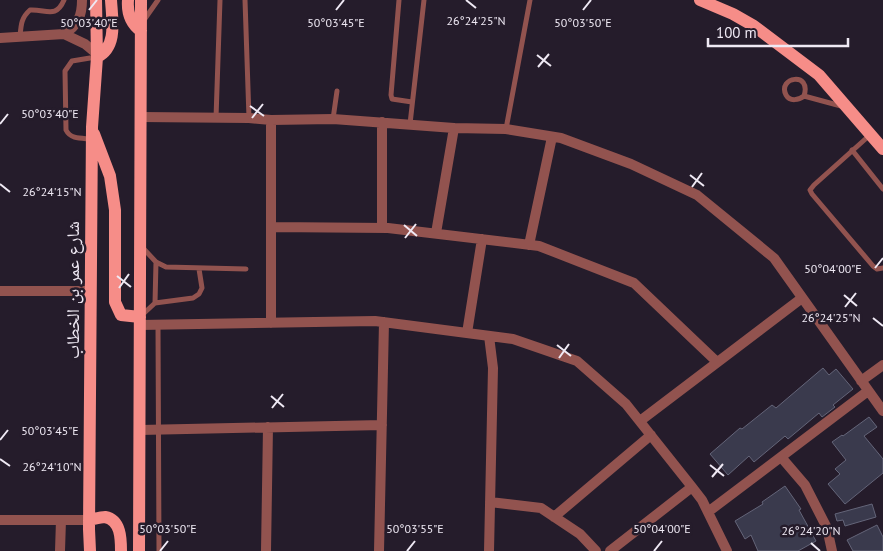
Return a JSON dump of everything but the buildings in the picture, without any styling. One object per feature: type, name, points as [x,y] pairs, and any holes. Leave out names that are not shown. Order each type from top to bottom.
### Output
[{"type":"main road","name":"شارع عمر بن الخطاب","points":[[90,551],[90,291],[92,133],[97,56],[96,0]]},
{"type":"main road","points":[[97,56],[108,48],[111,40],[111,0]]},
{"type":"main road","points":[[128,0],[130,20],[141,28]]},
{"type":"main road","points":[[140,551],[141,0]]},
{"type":"main road","points":[[700,0],[733,14],[776,42],[819,75],[883,149]]},
{"type":"main road","points":[[92,133],[110,176],[115,210],[115,302],[122,315],[140,321]]},
{"type":"main road","points":[[89,520],[105,517],[114,521],[119,528],[121,551]]},
{"type":"street","points":[[64,34],[74,26],[80,17],[82,0]]},
{"type":"street","points":[[0,38],[64,34],[85,44],[97,56]]},
{"type":"street","points":[[141,117],[271,120],[332,119],[454,128],[506,129],[561,138],[631,164],[697,196],[774,258],[883,411]]},
{"type":"street","points":[[271,120],[271,323]]},
{"type":"street","points":[[382,122],[382,228]]},
{"type":"street","points":[[436,234],[454,128]]},
{"type":"street","points":[[529,245],[552,137]]},
{"type":"street","points":[[271,227],[382,228],[539,246],[634,283],[717,362]]},
{"type":"street","points":[[467,333],[482,239]]},
{"type":"street","points":[[0,291],[90,291]]},
{"type":"street","points":[[640,420],[802,298]]},
{"type":"street","points":[[140,321],[158,325],[384,322],[513,339],[577,361],[626,404],[640,420],[702,500],[727,551]]},
{"type":"street","points":[[379,551],[384,322]]},
{"type":"street","points":[[489,336],[493,368],[490,551]]},
{"type":"street","points":[[861,381],[883,365]]},
{"type":"street","points":[[708,512],[868,391]]},
{"type":"street","points":[[140,430],[382,425]]},
{"type":"street","points":[[266,551],[268,428]]},
{"type":"street","points":[[554,517],[651,435]]},
{"type":"street","points":[[781,457],[805,485],[827,528],[832,551]]},
{"type":"street","points":[[610,551],[692,488]]},
{"type":"street","points":[[490,502],[541,508],[580,534],[596,551]]},
{"type":"street","points":[[0,520],[89,520]]},
{"type":"street","points":[[60,520],[60,551]]},
{"type":"lane","points":[[20,37],[22,19],[25,14],[30,10],[54,12],[58,10],[64,0]]},
{"type":"lane","points":[[141,28],[158,0]]},
{"type":"lane","points":[[216,118],[220,0]]},
{"type":"lane","points":[[244,0],[249,118]]},
{"type":"lane","points":[[399,0],[391,94],[392,99],[412,102]]},
{"type":"lane","points":[[410,124],[424,0]]},
{"type":"lane","points":[[506,129],[530,0]]},
{"type":"lane","points":[[92,133],[75,138],[68,135],[66,130],[65,71],[72,61],[97,56]]},
{"type":"lane","points":[[804,96],[806,89],[804,83],[798,79],[792,79],[786,83],[784,88],[786,94],[794,100],[804,96],[849,108]]},
{"type":"lane","points":[[332,119],[337,91]]},
{"type":"lane","points":[[872,134],[852,150],[810,190],[872,266],[877,269],[883,268]]},
{"type":"lane","points":[[852,150],[883,189]]},
{"type":"lane","points":[[140,244],[156,262],[166,266],[246,270]]},
{"type":"lane","points":[[140,321],[155,302],[156,262]]},
{"type":"lane","points":[[155,302],[193,298],[199,294],[202,288],[199,269]]},
{"type":"lane","points":[[158,325],[159,551]]}]
